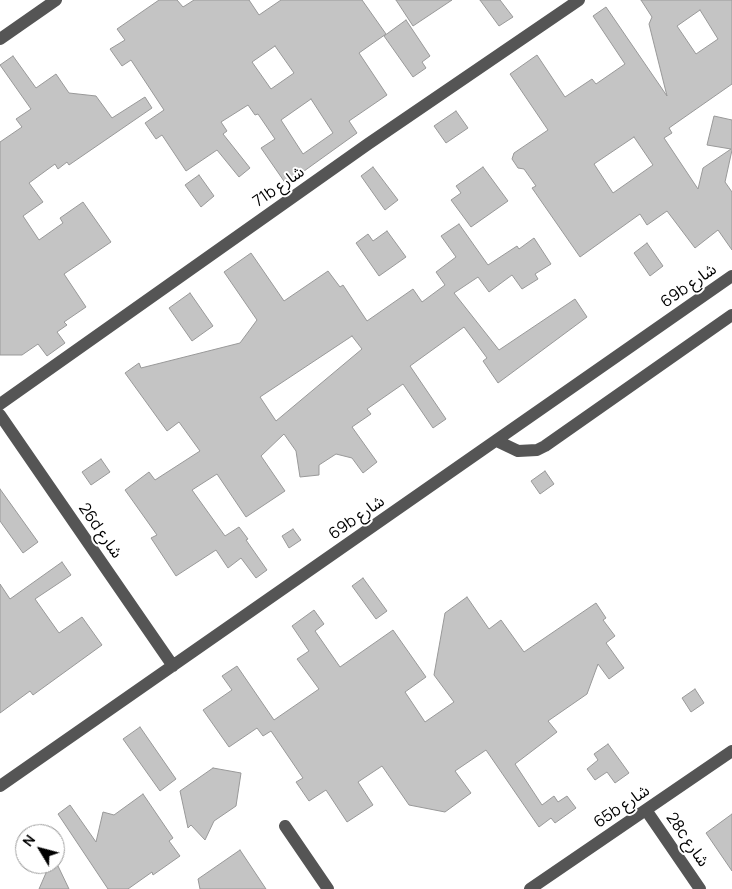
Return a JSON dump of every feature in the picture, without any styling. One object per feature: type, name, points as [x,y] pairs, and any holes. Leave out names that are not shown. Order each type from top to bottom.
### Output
[{"type":"street","points":[[0,38],[56,0]]},
{"type":"street","name":"71b شارع","points":[[0,404],[368,144],[579,0]]},
{"type":"street","name":"69b شارع","points":[[0,786],[732,276]]},
{"type":"street","points":[[497,441],[518,451],[537,450],[545,446],[732,314]]},
{"type":"street","name":"26d شارع","points":[[0,415],[172,666]]},
{"type":"street","name":"65b شارع","points":[[530,889],[732,751]]},
{"type":"street","name":"28c شارع","points":[[646,810],[700,889]]},
{"type":"street","points":[[285,826],[328,889]]},
{"type":"building","points":[[159,0],[177,0],[183,7],[194,0],[249,0],[259,15],[281,0],[362,0],[386,34],[359,53],[387,95],[349,121],[357,133],[286,184],[261,148],[275,139],[258,114],[255,115],[248,105],[221,122],[227,131],[223,134],[250,168],[239,177],[217,150],[186,171],[162,135],[156,139],[145,123],[164,110],[131,60],[122,66],[110,49],[125,40],[117,29]],"holes":[[[275,46],[294,73],[271,89],[252,62]],[[311,99],[333,133],[303,154],[281,120]]]},
{"type":"building","points":[[396,0],[452,0],[413,26]]},
{"type":"building","points":[[480,0],[500,0],[513,17],[499,26]]},
{"type":"building","points":[[641,0],[732,0],[732,84],[669,128],[672,133],[664,138],[698,189],[703,168],[731,149],[707,145],[714,116],[732,120],[732,150],[725,182],[732,192],[732,250],[718,230],[695,248],[667,211],[647,225],[640,214],[580,257],[532,188],[536,186],[524,169],[518,168],[512,159],[514,153],[548,130],[510,74],[537,55],[565,97],[592,79],[596,84],[625,64],[593,16],[606,7],[667,96],[649,24],[652,17]],"holes":[[[700,10],[718,39],[696,54],[677,26]],[[634,137],[653,165],[613,193],[594,164]]]},
{"type":"building","points":[[406,20],[430,56],[422,62],[426,68],[413,77],[384,36]]},
{"type":"building","points":[[13,56],[36,88],[56,74],[69,93],[96,96],[112,118],[145,97],[152,108],[69,165],[67,162],[58,169],[55,164],[29,183],[43,202],[23,216],[39,240],[63,223],[60,218],[83,202],[111,242],[64,274],[86,307],[64,322],[67,325],[57,332],[65,343],[47,356],[38,344],[22,355],[0,355],[0,142],[22,127],[16,119],[31,109],[0,65]]},
{"type":"building","points":[[456,111],[468,128],[446,143],[434,126]]},
{"type":"building","points":[[373,167],[398,200],[385,210],[361,176]]},
{"type":"building","points":[[483,167],[508,201],[471,227],[451,200],[461,193],[456,186]]},
{"type":"building","points":[[199,175],[214,196],[201,207],[185,185]]},
{"type":"building","points":[[459,224],[488,265],[517,246],[519,249],[534,238],[551,264],[535,274],[538,279],[522,289],[512,275],[489,292],[478,277],[454,293],[499,350],[575,299],[587,317],[498,383],[483,361],[487,358],[464,327],[410,366],[446,419],[433,428],[403,384],[367,409],[371,414],[352,427],[377,462],[363,473],[352,458],[336,454],[319,465],[319,475],[300,477],[296,451],[284,434],[261,456],[285,491],[246,517],[217,474],[192,490],[225,536],[239,527],[267,570],[256,578],[241,558],[228,568],[216,550],[176,576],[151,538],[157,535],[125,490],[149,472],[155,480],[200,451],[179,422],[167,431],[125,373],[139,363],[141,368],[240,343],[257,320],[224,272],[251,253],[284,301],[328,271],[340,287],[343,285],[367,321],[413,289],[422,302],[445,285],[436,272],[456,257],[441,236]],"holes":[[[352,336],[362,349],[276,421],[260,397]]]},
{"type":"building","points":[[387,231],[406,257],[379,276],[356,243],[368,234],[373,241]]},
{"type":"building","points":[[647,243],[663,266],[650,276],[634,253]]},
{"type":"building","points":[[190,293],[213,326],[192,341],[169,308]]},
{"type":"building","points":[[101,459],[110,472],[91,485],[82,472]]},
{"type":"building","points":[[545,471],[554,484],[540,494],[531,481]]},
{"type":"building","points":[[0,489],[38,542],[23,553],[0,521]]},
{"type":"building","points":[[293,529],[301,540],[289,548],[282,536]]},
{"type":"building","points":[[62,562],[71,575],[35,599],[59,633],[82,617],[102,645],[33,695],[30,691],[0,713],[0,584],[10,599]]},
{"type":"building","points":[[363,578],[387,611],[376,619],[352,586]]},
{"type":"building","points":[[467,597],[489,629],[501,620],[524,652],[596,603],[606,618],[603,620],[615,636],[606,643],[624,668],[609,679],[598,664],[587,694],[548,721],[557,732],[515,764],[542,805],[554,796],[558,802],[567,796],[576,808],[555,823],[551,818],[539,827],[486,750],[455,771],[471,793],[445,812],[409,805],[382,766],[358,782],[373,805],[347,822],[326,790],[309,801],[296,782],[303,778],[271,731],[263,736],[257,728],[229,747],[203,710],[232,690],[222,676],[237,666],[274,720],[319,689],[297,659],[309,651],[292,626],[314,610],[324,624],[315,631],[340,667],[393,630],[426,677],[405,692],[425,722],[454,702],[434,675],[445,613]]},
{"type":"building","points":[[695,689],[704,703],[691,712],[682,698]]},
{"type":"building","points":[[140,727],[176,779],[160,791],[123,739]]},
{"type":"building","points":[[608,744],[629,773],[615,783],[607,772],[595,780],[587,769],[598,760],[594,754]]},
{"type":"building","points":[[213,768],[241,773],[236,806],[214,821],[205,840],[191,825],[188,828],[180,791]]},
{"type":"building","points":[[143,794],[173,838],[169,841],[180,856],[153,875],[152,872],[128,889],[108,889],[58,814],[70,805],[96,842],[103,812],[114,815]]},
{"type":"building","points":[[732,814],[732,871],[706,833]]},
{"type":"building","points":[[240,850],[266,889],[200,889],[198,879]]},
{"type":"building","points":[[46,874],[62,874],[69,889],[39,889]]}]
